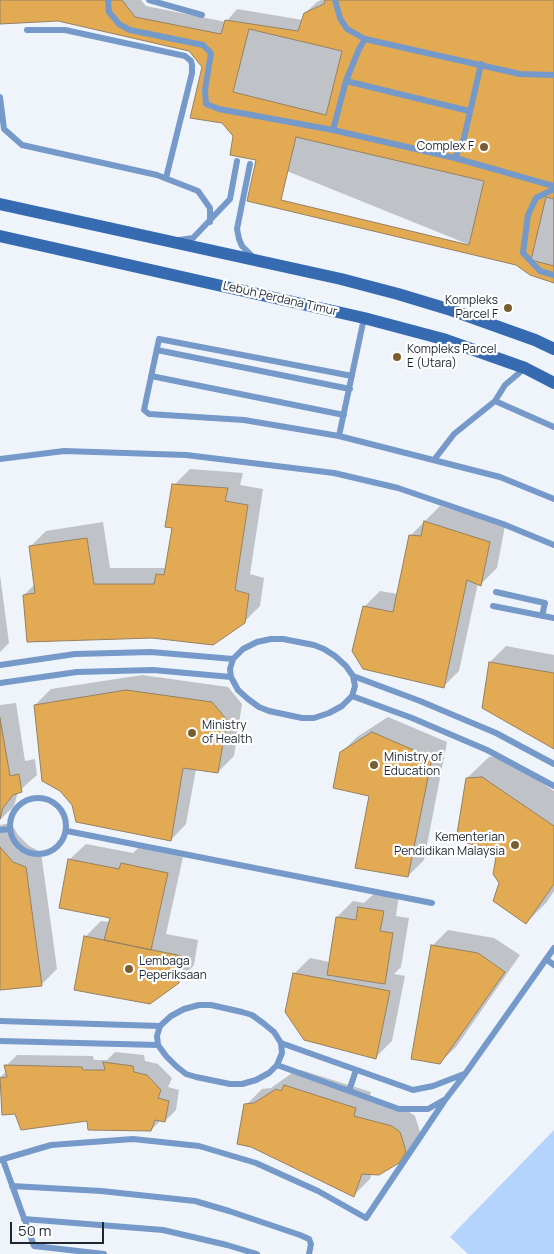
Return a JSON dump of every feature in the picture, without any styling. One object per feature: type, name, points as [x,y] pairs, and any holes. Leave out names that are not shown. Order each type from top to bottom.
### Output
[{"type":"main road","points":[[0,204],[398,294],[527,337],[554,349]]},
{"type":"main road","name":"Lebuh Perdana Timur","points":[[0,236],[364,318],[443,339],[525,368],[554,383]]},
{"type":"lane","points":[[108,0],[109,12],[119,24],[130,30],[203,45],[211,53],[205,90],[206,104],[220,109],[333,130],[455,158],[554,188]]},
{"type":"lane","points":[[149,0],[202,14]]},
{"type":"lane","points":[[335,0],[340,18],[346,29],[365,39],[520,74],[554,75]]},
{"type":"lane","points":[[27,30],[65,30],[185,56],[191,61],[192,73],[166,178]]},
{"type":"lane","points":[[333,130],[346,81],[365,39]]},
{"type":"lane","points":[[455,158],[464,138],[481,64]]},
{"type":"lane","points":[[346,81],[469,111]]},
{"type":"lane","points":[[0,97],[4,129],[22,145],[156,175],[198,191],[210,208],[210,222]]},
{"type":"lane","points":[[168,241],[193,238],[230,199],[237,161]]},
{"type":"lane","points":[[250,164],[237,229],[242,246],[256,261]]},
{"type":"lane","points":[[554,188],[536,198],[528,215],[523,253],[540,272],[554,275]]},
{"type":"lane","points":[[339,436],[364,318]]},
{"type":"lane","points":[[352,376],[159,339],[144,406],[145,412],[149,414],[244,420],[339,436],[500,477],[554,498]]},
{"type":"lane","points":[[157,350],[350,389]]},
{"type":"lane","points":[[434,460],[454,434],[495,401],[505,385],[525,368]]},
{"type":"lane","points":[[151,376],[344,415]]},
{"type":"lane","points":[[495,401],[554,427]]},
{"type":"lane","points":[[0,459],[64,451],[178,455],[334,473],[398,488],[503,524],[554,545]]},
{"type":"lane","points":[[496,592],[545,603],[542,616]]},
{"type":"lane","points":[[493,606],[554,618]]},
{"type":"lane","points":[[283,639],[324,649],[346,666],[353,676],[355,686],[352,696],[342,706],[329,714],[314,718],[302,718],[268,711],[259,707],[238,690],[230,677],[232,659],[243,649],[256,642],[283,639]]},
{"type":"lane","points":[[0,665],[75,654],[152,652],[232,659]]},
{"type":"lane","points":[[0,683],[77,672],[153,670],[230,677]]},
{"type":"lane","points":[[353,676],[420,701],[496,733],[554,764]]},
{"type":"lane","points":[[352,696],[412,718],[487,750],[554,786]]},
{"type":"lane","points":[[34,798],[50,799],[61,808],[67,823],[67,831],[61,844],[54,850],[40,855],[24,851],[14,842],[10,828],[12,814],[21,803],[34,798]]},
{"type":"lane","points":[[0,830],[10,828]]},
{"type":"lane","points":[[67,831],[432,903]]},
{"type":"lane","points":[[104,1254],[34,1246],[1,1160],[50,1145],[133,1139],[200,1146],[256,1163],[318,1191],[366,1218],[445,1100],[466,1074],[554,948]]},
{"type":"lane","points":[[546,959],[554,965]]},
{"type":"lane","points":[[199,1005],[211,1006],[252,1015],[274,1032],[281,1043],[282,1052],[277,1066],[256,1080],[242,1084],[230,1084],[196,1077],[186,1074],[158,1046],[157,1036],[160,1026],[171,1016],[184,1009],[199,1005]]},
{"type":"lane","points":[[0,1022],[160,1026]]},
{"type":"lane","points":[[0,1041],[158,1046]]},
{"type":"lane","points":[[281,1043],[413,1090],[433,1086],[466,1074]]},
{"type":"lane","points":[[277,1066],[399,1109],[428,1109],[445,1100]]},
{"type":"lane","points":[[348,1091],[356,1070]]},
{"type":"lane","points":[[12,1186],[101,1191],[195,1201],[229,1210],[300,1235],[308,1239],[311,1244],[309,1254]]},
{"type":"lane","points":[[24,1219],[163,1230],[257,1254]]},
{"type":"shaded area","points":[[554,1130],[554,1254],[468,1254],[450,1237]]},
{"type":"building","points":[[0,0],[122,0],[135,17],[221,34],[225,20],[298,31],[304,13],[324,4],[325,0],[554,0],[554,283],[530,275],[516,265],[247,201],[256,160],[230,155],[233,136],[222,123],[190,118],[202,67],[189,51],[58,21],[0,24]]},
{"type":"building","points":[[249,29],[342,51],[326,115],[233,92]]},
{"type":"building","points":[[296,137],[484,181],[469,245],[281,200]]},
{"type":"building","points":[[546,197],[554,199],[554,266],[531,260]]},
{"type":"building","points":[[172,484],[228,488],[225,501],[248,505],[235,590],[249,594],[245,623],[213,645],[152,638],[27,642],[23,595],[35,593],[29,546],[87,538],[94,584],[154,584],[156,574],[164,575],[172,528],[165,527]]},
{"type":"building","points":[[424,521],[490,542],[481,586],[467,580],[444,688],[363,669],[352,651],[363,606],[393,612],[409,535],[421,536]]},
{"type":"building","points":[[489,662],[554,673],[554,749],[482,708]]},
{"type":"building","points":[[126,690],[212,702],[227,720],[218,773],[183,768],[171,841],[76,822],[72,805],[60,791],[42,781],[34,705]]},
{"type":"building","points":[[0,718],[10,776],[19,774],[22,792],[13,795],[3,808],[0,819]]},
{"type":"building","points":[[372,732],[432,758],[408,877],[355,868],[369,796],[333,788],[340,752]]},
{"type":"building","name":"Kementerian Pendidikan Malaysia","points":[[482,777],[554,826],[554,884],[526,924],[493,901],[499,883],[493,874],[497,851],[456,840],[466,778]]},
{"type":"building","points":[[0,847],[13,862],[26,867],[42,986],[0,990]]},
{"type":"building","points":[[68,859],[119,869],[121,863],[168,873],[151,950],[104,940],[110,918],[59,908]]},
{"type":"building","points":[[358,907],[384,911],[380,931],[393,933],[385,984],[327,975],[336,917],[356,920]]},
{"type":"building","name":"Lembaga Peperiksaan","points":[[84,936],[182,956],[179,983],[150,1004],[74,990]]},
{"type":"building","points":[[431,945],[478,953],[505,972],[440,1064],[411,1059]]},
{"type":"building","points":[[293,973],[390,991],[376,1059],[304,1040],[285,1012]]},
{"type":"building","points":[[103,1062],[133,1066],[134,1072],[147,1075],[161,1090],[158,1098],[169,1101],[165,1122],[155,1120],[151,1131],[88,1130],[87,1121],[21,1130],[15,1114],[2,1115],[0,1078],[7,1077],[4,1065],[82,1067],[83,1070],[105,1070]]},
{"type":"building","points":[[284,1085],[356,1108],[354,1116],[392,1126],[400,1132],[406,1152],[399,1163],[379,1175],[362,1174],[354,1197],[251,1147],[237,1144],[244,1104],[254,1103],[276,1089],[281,1091]]},
{"type":"place","name":"Complex F","points":[[484,147]]},
{"type":"place","name":"Kompleks Parcel F","points":[[508,308]]},
{"type":"place","name":"Kompleks Parcel E (Utara)","points":[[397,357]]},
{"type":"place","name":"Ministry of Health","points":[[192,733]]},
{"type":"place","name":"Ministry of Education","points":[[374,765]]},
{"type":"place","name":"Kementerian Pendidikan Malaysia","points":[[515,845]]},
{"type":"place","name":"Lembaga Peperiksaan","points":[[129,969]]}]
